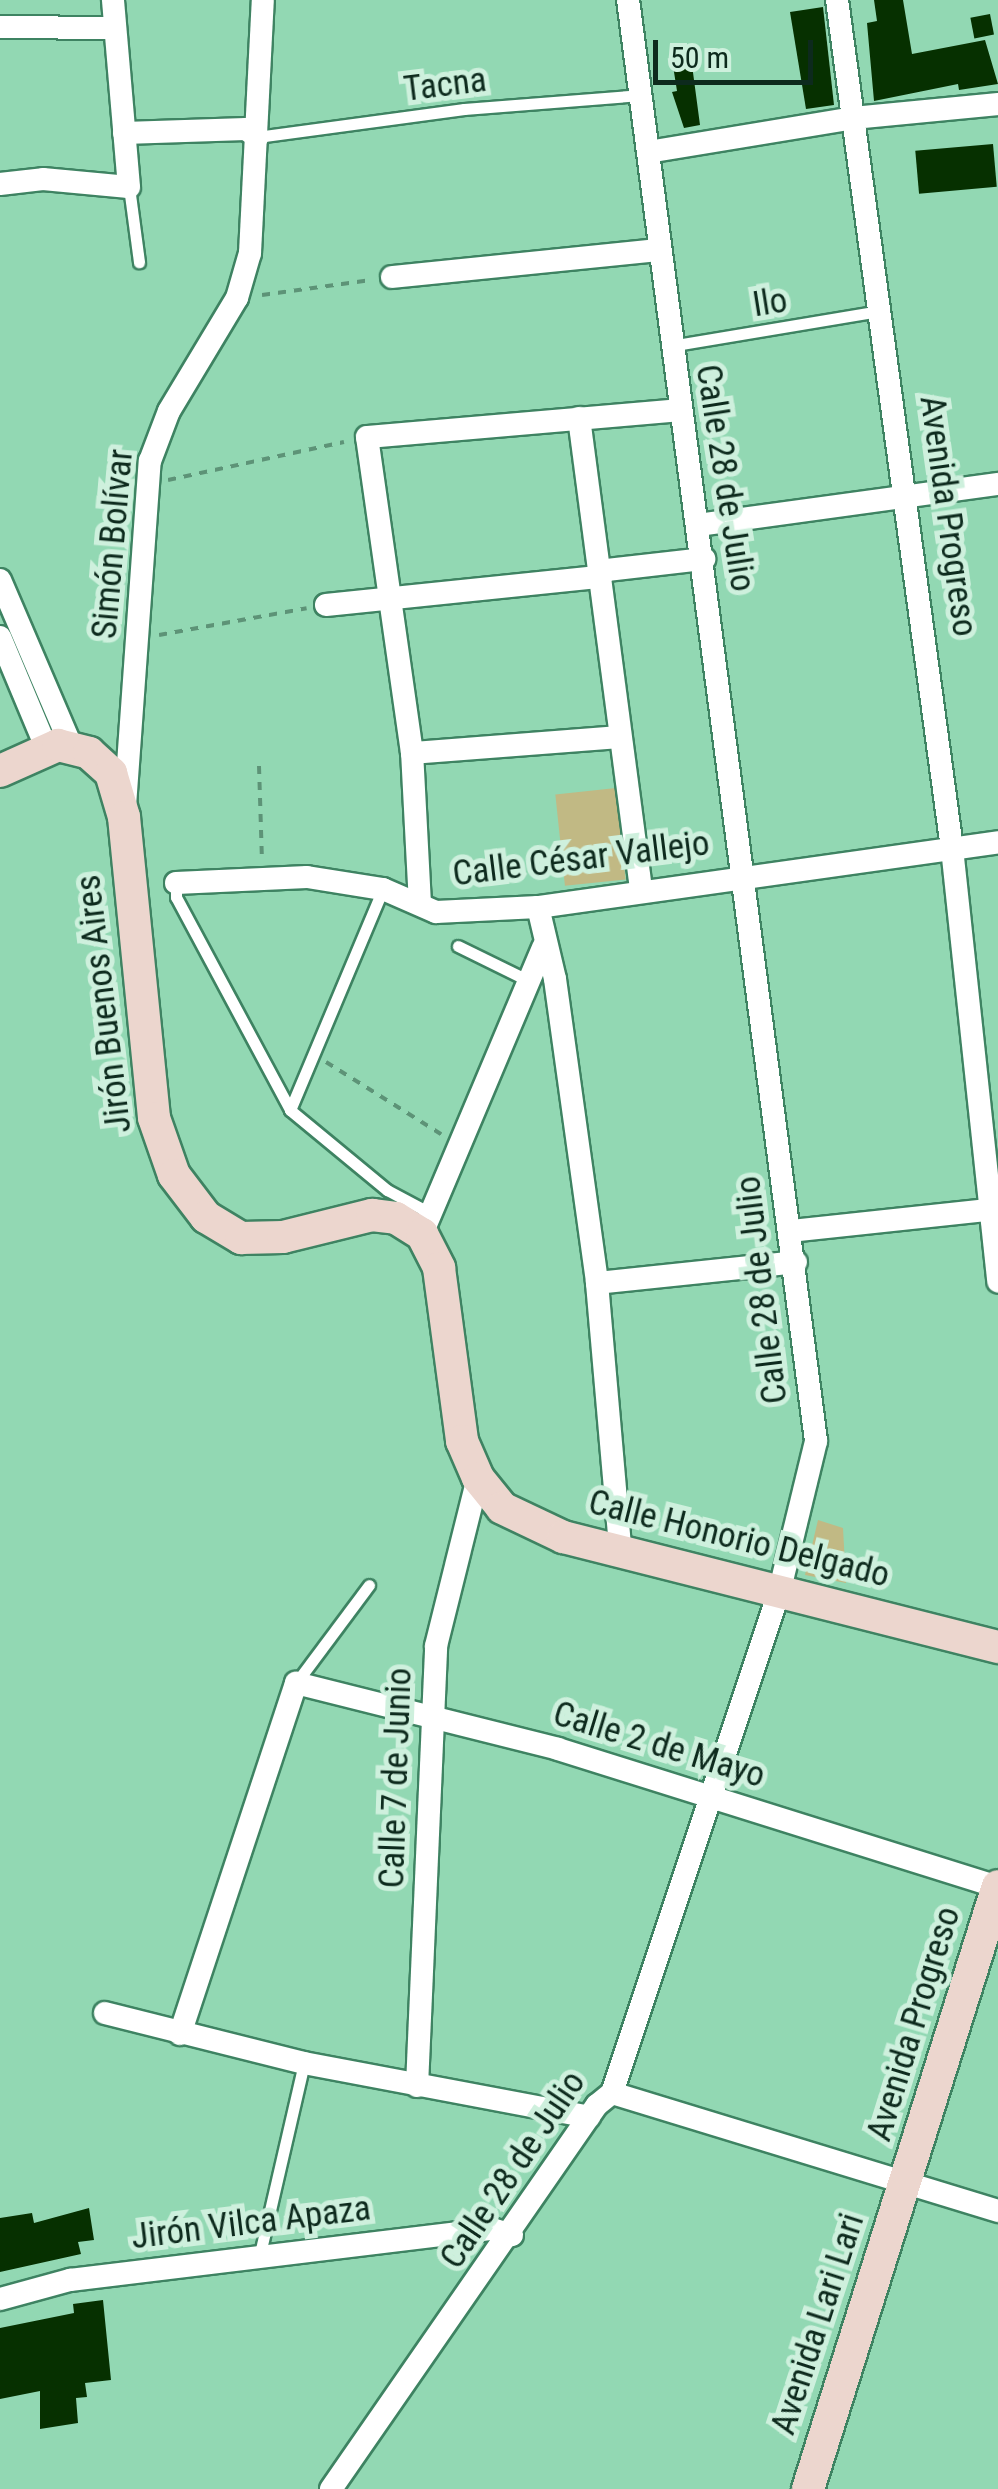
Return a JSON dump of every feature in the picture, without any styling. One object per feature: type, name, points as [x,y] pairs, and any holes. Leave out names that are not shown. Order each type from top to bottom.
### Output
[{"type":"street","points":[[0,184],[43,179],[128,187],[112,28],[113,0]]},
{"type":"street","name":"Simón Bolívar","points":[[124,817],[140,638],[148,484],[169,411],[237,298],[250,253],[263,0]]},
{"type":"street","name":"Calle 28 de Julio","points":[[331,2489],[351,2467],[590,2117],[612,2093],[780,1589],[816,1442],[796,1262],[704,559],[670,346],[628,0]]},
{"type":"street","name":"Avenida Progreso","points":[[838,0],[952,848],[998,1282]]},
{"type":"street","points":[[0,27],[112,28]]},
{"type":"street","points":[[648,152],[853,118],[998,104]]},
{"type":"street","points":[[124,133],[246,130],[256,137]]},
{"type":"street","points":[[392,276],[660,250]]},
{"type":"street","points":[[420,904],[412,753],[368,438],[679,410]]},
{"type":"street","points":[[579,418],[618,738],[641,888]]},
{"type":"street","points":[[698,525],[998,484]]},
{"type":"street","points":[[326,605],[391,594],[598,577],[608,570],[704,559]]},
{"type":"street","points":[[0,580],[8,621],[58,746]]},
{"type":"street","points":[[0,637],[58,746]]},
{"type":"street","points":[[412,753],[618,738]]},
{"type":"street","points":[[0,771],[58,746]]},
{"type":"street","name":"Jirón Buenos Aires","points":[[58,746],[110,773],[124,817],[154,1118],[182,1187],[217,1226],[251,1240],[372,1216],[426,1223]]},
{"type":"street","name":"Calle César Vallejo","points":[[176,884],[307,877],[383,889],[436,912],[538,907],[641,888],[998,842]]},
{"type":"street","points":[[538,907],[543,948],[555,979],[598,1283],[620,1547]]},
{"type":"street","points":[[478,1478],[454,1409],[437,1256],[426,1223],[543,948]]},
{"type":"street","points":[[791,1230],[989,1210]]},
{"type":"street","points":[[598,1283],[796,1262]]},
{"type":"street","name":"Calle Honorio Delgado","points":[[478,1478],[502,1508],[536,1528],[998,1647]]},
{"type":"street","name":"Calle 7 de Junio","points":[[417,2086],[436,1646],[478,1478]]},
{"type":"street","points":[[180,2034],[296,1683]]},
{"type":"street","name":"Calle 2 de Mayo","points":[[296,1683],[558,1749],[998,1887]]},
{"type":"street","name":"Avenida Progreso","points":[[906,2185],[998,1887]]},
{"type":"street","points":[[104,2014],[304,2063],[590,2117]]},
{"type":"street","points":[[612,2093],[998,2211]]},
{"type":"street","name":"Avenida Lari Lari","points":[[808,2489],[906,2185]]},
{"type":"street","name":"Jirón Vilca Apaza","points":[[0,2299],[70,2280],[492,2229],[512,2235]]},
{"type":"lane","name":"Tacna","points":[[256,137],[464,108],[640,95]]},
{"type":"lane","points":[[128,187],[139,262]]},
{"type":"lane","name":"Ilo","points":[[670,346],[879,311]]},
{"type":"lane","points":[[176,884],[176,897],[290,1110],[426,1223]]},
{"type":"lane","points":[[290,1110],[383,889]]},
{"type":"lane","points":[[458,946],[529,980]]},
{"type":"lane","points":[[296,1683],[369,1585]]},
{"type":"lane","points":[[260,2258],[304,2063]]},
{"type":"path","points":[[237,298],[392,276]]},
{"type":"path","points":[[148,484],[368,438]]},
{"type":"path","points":[[140,638],[326,605]]},
{"type":"path","points":[[259,766],[262,880]]},
{"type":"path","points":[[313,1056],[457,1144]]},
{"type":"shaded area","points":[[616,788],[626,879],[565,886],[555,794]]},
{"type":"shaded area","points":[[818,1520],[843,1528],[846,1583],[805,1575]]},
{"type":"building","points":[[874,0],[903,0],[912,54],[985,40],[998,84],[959,90],[958,84],[874,101],[867,23],[877,21]]},
{"type":"building","points":[[823,7],[834,105],[806,109],[790,12]]},
{"type":"building","points":[[990,14],[994,35],[974,38],[970,18]]},
{"type":"building","points":[[690,50],[700,125],[684,128],[672,92],[677,91],[671,53]]},
{"type":"building","points":[[993,144],[997,187],[919,194],[915,151]]},
{"type":"building","points":[[89,2208],[94,2240],[78,2242],[81,2254],[0,2272],[0,2218],[32,2213],[34,2223]]},
{"type":"building","points":[[103,2300],[111,2380],[85,2383],[87,2397],[76,2398],[78,2423],[40,2429],[40,2391],[0,2399],[0,2328],[74,2313],[73,2304]]}]
